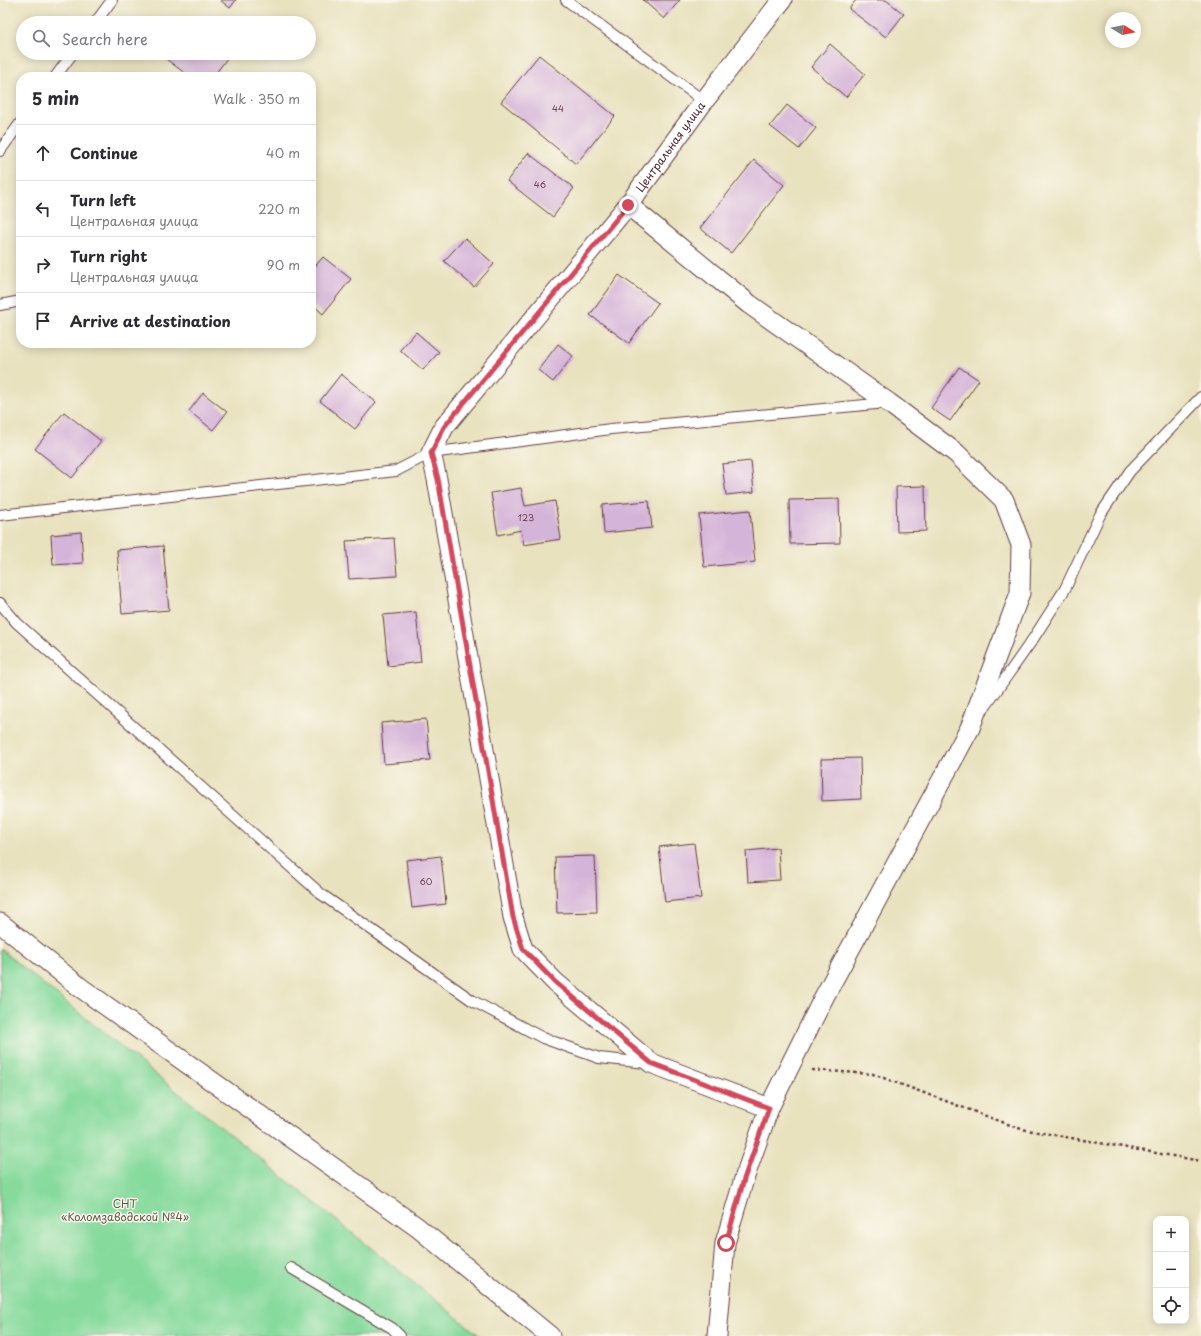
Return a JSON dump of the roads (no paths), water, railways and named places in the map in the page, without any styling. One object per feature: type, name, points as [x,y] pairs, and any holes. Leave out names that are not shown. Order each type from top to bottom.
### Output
[{"type":"street","name":"Центральная улица","points":[[431,453],[444,427],[628,205],[704,101],[782,0]]},
{"type":"street","points":[[628,205],[749,304],[889,403],[956,453],[1004,500],[1021,545],[1020,594],[970,728],[824,997],[769,1108],[744,1179],[726,1243],[717,1336]]},
{"type":"street","points":[[431,453],[438,479],[513,917],[523,949],[555,982],[651,1063],[769,1108]]},
{"type":"street","points":[[0,923],[81,988],[417,1227],[550,1336]]},
{"type":"lane","points":[[100,16],[112,0]]},
{"type":"lane","points":[[566,0],[704,101]]},
{"type":"lane","points":[[59,72],[67,60]]},
{"type":"lane","points":[[0,151],[16,129]]},
{"type":"lane","points":[[0,305],[16,302]]},
{"type":"lane","points":[[970,728],[1033,639],[1065,589],[1100,515],[1130,471],[1201,396]]},
{"type":"lane","points":[[0,515],[396,471],[431,453],[611,429],[889,403]]},
{"type":"lane","points":[[0,603],[17,623],[321,894],[473,1001],[543,1038],[600,1058],[651,1063]]},
{"type":"lane","points":[[291,1268],[392,1328],[400,1336]]},
{"type":"park label","name":"СНТ «Коломзаводской №4»","points":[[125,1210]]}]
